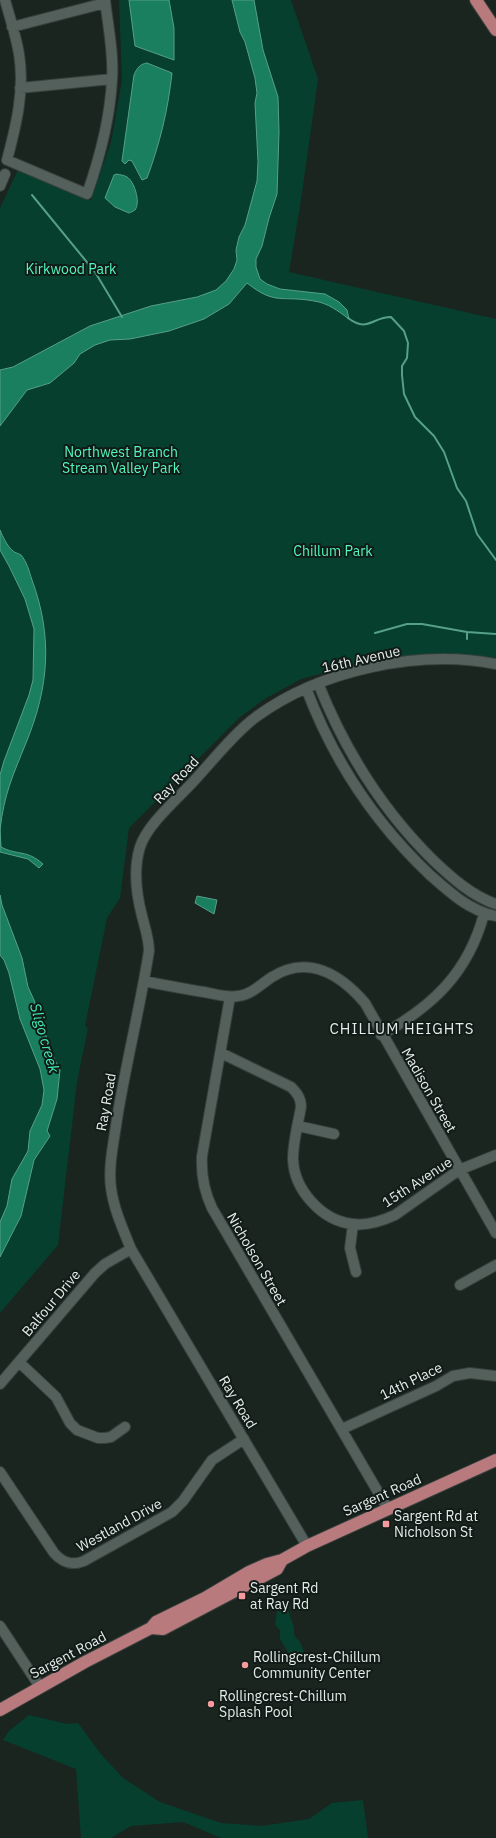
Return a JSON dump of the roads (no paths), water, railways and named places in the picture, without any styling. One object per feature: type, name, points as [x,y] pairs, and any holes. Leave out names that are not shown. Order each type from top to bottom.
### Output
[{"type":"main road","points":[[476,0],[496,30]]},
{"type":"main road","name":"Sargent Road","points":[[0,1710],[40,1687],[152,1628],[163,1629],[222,1599],[277,1569],[282,1560],[307,1546],[496,1460]]},
{"type":"street","points":[[5,0],[12,28],[19,55],[20,88],[19,113],[7,160],[87,194],[105,131],[112,80],[105,1],[12,28]]},
{"type":"street","points":[[20,88],[112,80]]},
{"type":"street","points":[[0,186],[5,174]]},
{"type":"street","name":"16th Avenue","points":[[306,688],[346,674],[395,664],[439,660],[496,664]]},
{"type":"street","points":[[318,683],[352,756],[364,777],[393,817],[407,834],[446,872],[476,895],[496,904]]},
{"type":"street","points":[[306,688],[327,737],[340,761],[353,784],[384,826],[417,862],[447,890],[484,914],[496,916]]},
{"type":"street","name":"Ray Road","points":[[306,688],[273,705],[247,724],[160,817],[145,836],[140,846],[136,877],[138,902],[149,944],[144,981],[111,1156],[110,1188],[118,1218],[131,1249],[307,1546]]},
{"type":"street","points":[[381,1035],[420,1011],[445,987],[456,973],[473,945],[484,914]]},
{"type":"street","name":"Madison Street","points":[[144,981],[230,997],[250,993],[283,971],[300,968],[327,971],[338,978],[353,990],[365,1003],[381,1035],[496,1233]]},
{"type":"street","name":"Nicholson Street","points":[[230,997],[202,1156],[202,1175],[205,1194],[388,1509]]},
{"type":"street","name":"15th Avenue","points":[[221,1053],[291,1087],[296,1092],[301,1101],[293,1160],[296,1174],[302,1189],[308,1198],[327,1214],[338,1220],[353,1224],[369,1224],[395,1215],[459,1170],[496,1155]]},
{"type":"street","points":[[298,1126],[334,1134]]},
{"type":"street","points":[[353,1224],[350,1248],[356,1272]]},
{"type":"street","name":"Balfour Drive","points":[[0,1384],[95,1273],[105,1264],[131,1249]]},
{"type":"street","points":[[460,1285],[496,1266]]},
{"type":"street","points":[[19,1362],[56,1397],[70,1423],[77,1430],[98,1438],[105,1438],[111,1437],[125,1427]]},
{"type":"street","name":"14th Place","points":[[342,1429],[461,1373],[480,1373],[496,1376]]},
{"type":"street","name":"Westland Drive","points":[[0,1472],[54,1553],[64,1562],[75,1564],[84,1561],[172,1512],[183,1501],[212,1460],[244,1439]]},
{"type":"street","points":[[0,1626],[40,1687]]},
{"type":"water","points":[[129,0],[169,0],[174,28],[174,60],[135,46]]},
{"type":"water","points":[[232,0],[254,0],[263,50],[278,97],[279,132],[277,194],[262,246],[256,259],[256,267],[260,279],[267,284],[280,289],[325,294],[339,302],[347,310],[349,319],[333,308],[324,304],[303,299],[279,298],[265,295],[247,283],[229,304],[204,319],[169,331],[130,339],[110,340],[95,345],[80,354],[74,363],[50,383],[27,390],[0,426],[0,370],[13,367],[90,326],[151,306],[197,297],[216,290],[226,281],[234,269],[237,260],[236,250],[239,237],[245,225],[257,181],[258,162],[255,103],[257,93],[255,78],[245,42],[240,32]]},
{"type":"water","points":[[147,63],[172,73],[166,113],[160,139],[147,178],[142,180],[132,161],[129,160],[125,164],[122,161],[134,75],[136,70],[142,64]]},
{"type":"water","points":[[117,174],[126,176],[130,179],[136,192],[137,206],[135,210],[130,213],[115,207],[105,198],[114,175]]},
{"type":"water","points":[[0,530],[9,547],[14,552],[21,555],[29,570],[39,601],[43,622],[46,662],[40,702],[10,785],[4,806],[0,830],[0,775],[33,680],[34,629],[25,599],[0,550]]},
{"type":"water","points":[[0,830],[1,847],[7,850],[32,856],[43,864],[39,868],[28,859],[0,852]]},
{"type":"water","name":"Sligo creek","points":[[0,895],[2,905],[22,958],[28,987],[34,1000],[52,1054],[60,1070],[57,1099],[47,1131],[50,1136],[34,1160],[21,1216],[0,1257],[0,1222],[7,1206],[12,1179],[28,1151],[30,1131],[42,1105],[44,1090],[40,1069],[20,1019],[9,973],[4,960],[0,955]]},
{"type":"water","points":[[197,896],[217,900],[214,914],[195,903]]},
{"type":"waterway","points":[[32,195],[95,272],[122,317]]},
{"type":"waterway","points":[[348,318],[360,324],[365,324],[391,317],[404,331],[408,343],[407,358],[402,366],[404,394],[415,417],[434,436],[444,452],[457,488],[466,501],[477,534],[496,560]]},
{"type":"waterway","points":[[375,633],[407,624],[422,624],[467,632],[496,634]]},
{"type":"waterway","points":[[467,632],[467,639]]},
{"type":"place","name":"Sargent Rd at Nicholson St","points":[[386,1524]]},
{"type":"place","name":"Sargent Rd at Ray Rd","points":[[242,1596]]},
{"type":"place","name":"Rollingcrest-Chillum Community Center","points":[[245,1665]]},
{"type":"place","name":"Rollingcrest-Chillum Splash Pool","points":[[211,1704]]},
{"type":"district","name":"CHILLUM HEIGHTS","points":[[402,1028]]},
{"type":"park label","name":"Kirkwood Park","points":[[71,269]]},
{"type":"park label","name":"Northwest Branch Stream Valley Park","points":[[121,460]]},
{"type":"park label","name":"Chillum Park","points":[[333,551]]}]
